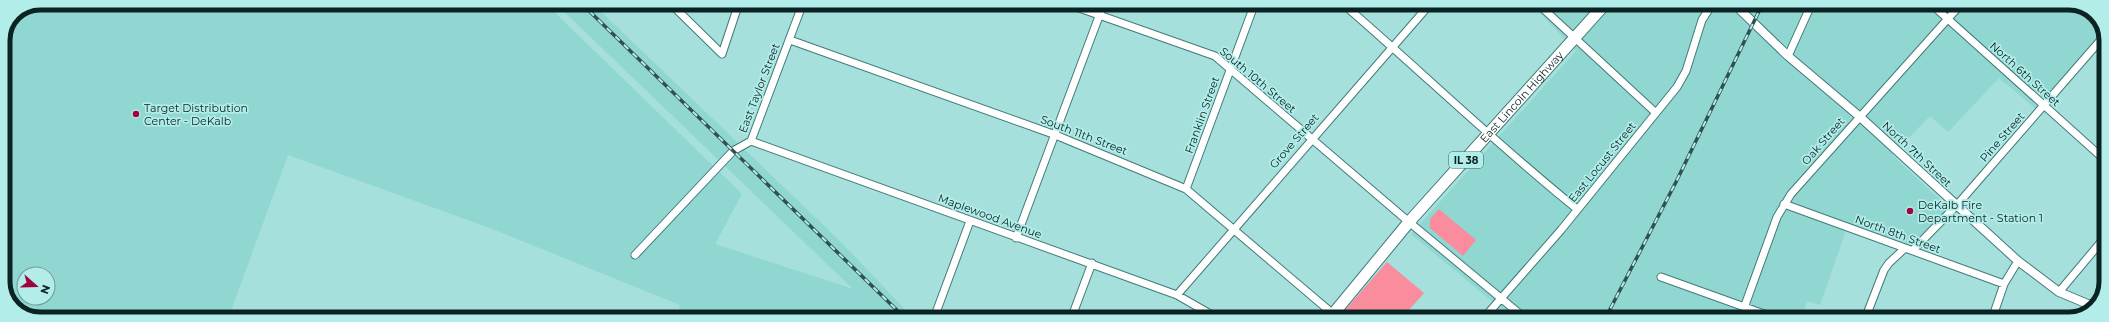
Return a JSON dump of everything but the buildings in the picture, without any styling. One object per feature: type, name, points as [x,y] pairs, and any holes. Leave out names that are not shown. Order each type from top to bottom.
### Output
[{"type":"main road","name":"East Lincoln Highway","points":[[1338,312],[1409,222],[1489,135],[1600,10]]},
{"type":"street","points":[[677,10],[722,54],[737,10]]},
{"type":"street","name":"East Taylor Street","points":[[635,255],[734,151],[751,141],[801,10]]},
{"type":"street","name":"South 10th Street","points":[[1085,10],[1215,56],[1409,222],[1517,312]]},
{"type":"street","points":[[1016,238],[1101,10]]},
{"type":"street","name":"Franklin Street","points":[[1186,189],[1252,10]]},
{"type":"street","points":[[1350,10],[1489,135],[1577,209]]},
{"type":"street","name":"Grove Street","points":[[1177,295],[1311,138],[1425,10]]},
{"type":"street","points":[[1545,10],[1656,113]]},
{"type":"street","name":"East Locust Street","points":[[1489,312],[1500,298],[1506,294],[1577,209],[1681,81],[1702,20],[1708,10]]},
{"type":"street","name":"North 7th Street","points":[[1740,10],[1788,56],[1859,116],[2018,262],[2059,292],[2089,305]]},
{"type":"street","points":[[1788,56],[1809,10]]},
{"type":"street","name":"North 6th Street","points":[[1937,10],[2099,155]]},
{"type":"street","name":"Oak Street","points":[[1743,312],[1777,217],[1784,204],[1859,116],[1956,10]]},
{"type":"street","name":"South 11th Street","points":[[790,40],[1054,134],[1186,189],[1328,312]]},
{"type":"street","name":"Pine Street","points":[[1913,250],[1957,205],[2099,42]]},
{"type":"street","name":"Maplewood Avenue","points":[[751,141],[1016,238],[1092,263],[1177,295],[1207,312]]},
{"type":"street","name":"North 8th Street","points":[[1784,204],[1904,249],[1913,250],[2004,284]]},
{"type":"street","points":[[937,312],[970,221]]},
{"type":"street","points":[[2059,292],[2099,244]]},
{"type":"street","points":[[1868,312],[1888,263],[1904,249]]},
{"type":"street","points":[[1994,312],[2004,284],[2018,262]]},
{"type":"street","points":[[1074,312],[1092,263]]},
{"type":"street","points":[[1661,277],[1759,312]]},
{"type":"shaded area","points":[[40,10],[552,10],[742,194],[715,244],[853,289],[562,10],[599,10],[840,241],[907,312],[678,312],[680,305],[490,228],[288,155],[231,312],[36,312],[27,309],[22,306],[56,306],[56,266],[16,266],[16,300],[12,293],[10,284],[10,40],[12,29],[15,23],[23,15]]},
{"type":"shaded area","points":[[1537,10],[2073,10],[2084,14],[2092,20],[2097,29],[2099,38],[2036,109],[1999,78],[1948,132],[1930,116],[1892,155],[1948,207],[1915,243],[1910,246],[1848,225],[1820,305],[1807,301],[1803,312],[1770,312],[1750,305],[1748,312],[1485,312],[1493,302],[1411,234],[1576,51]]},
{"type":"shaded area","points":[[1439,209],[1476,240],[1463,256],[1430,228],[1430,219]]},
{"type":"shaded area","points":[[1387,262],[1424,293],[1407,312],[1347,312],[1345,310]]},
{"type":"railway","points":[[588,10],[899,312]]},
{"type":"railway","points":[[1609,312],[1676,182],[1760,10]]},
{"type":"place","name":"Target Distribution Center - DeKalb","points":[[136,114]]},
{"type":"place","name":"DeKalb Fire Department - Station 1","points":[[1910,211]]}]
